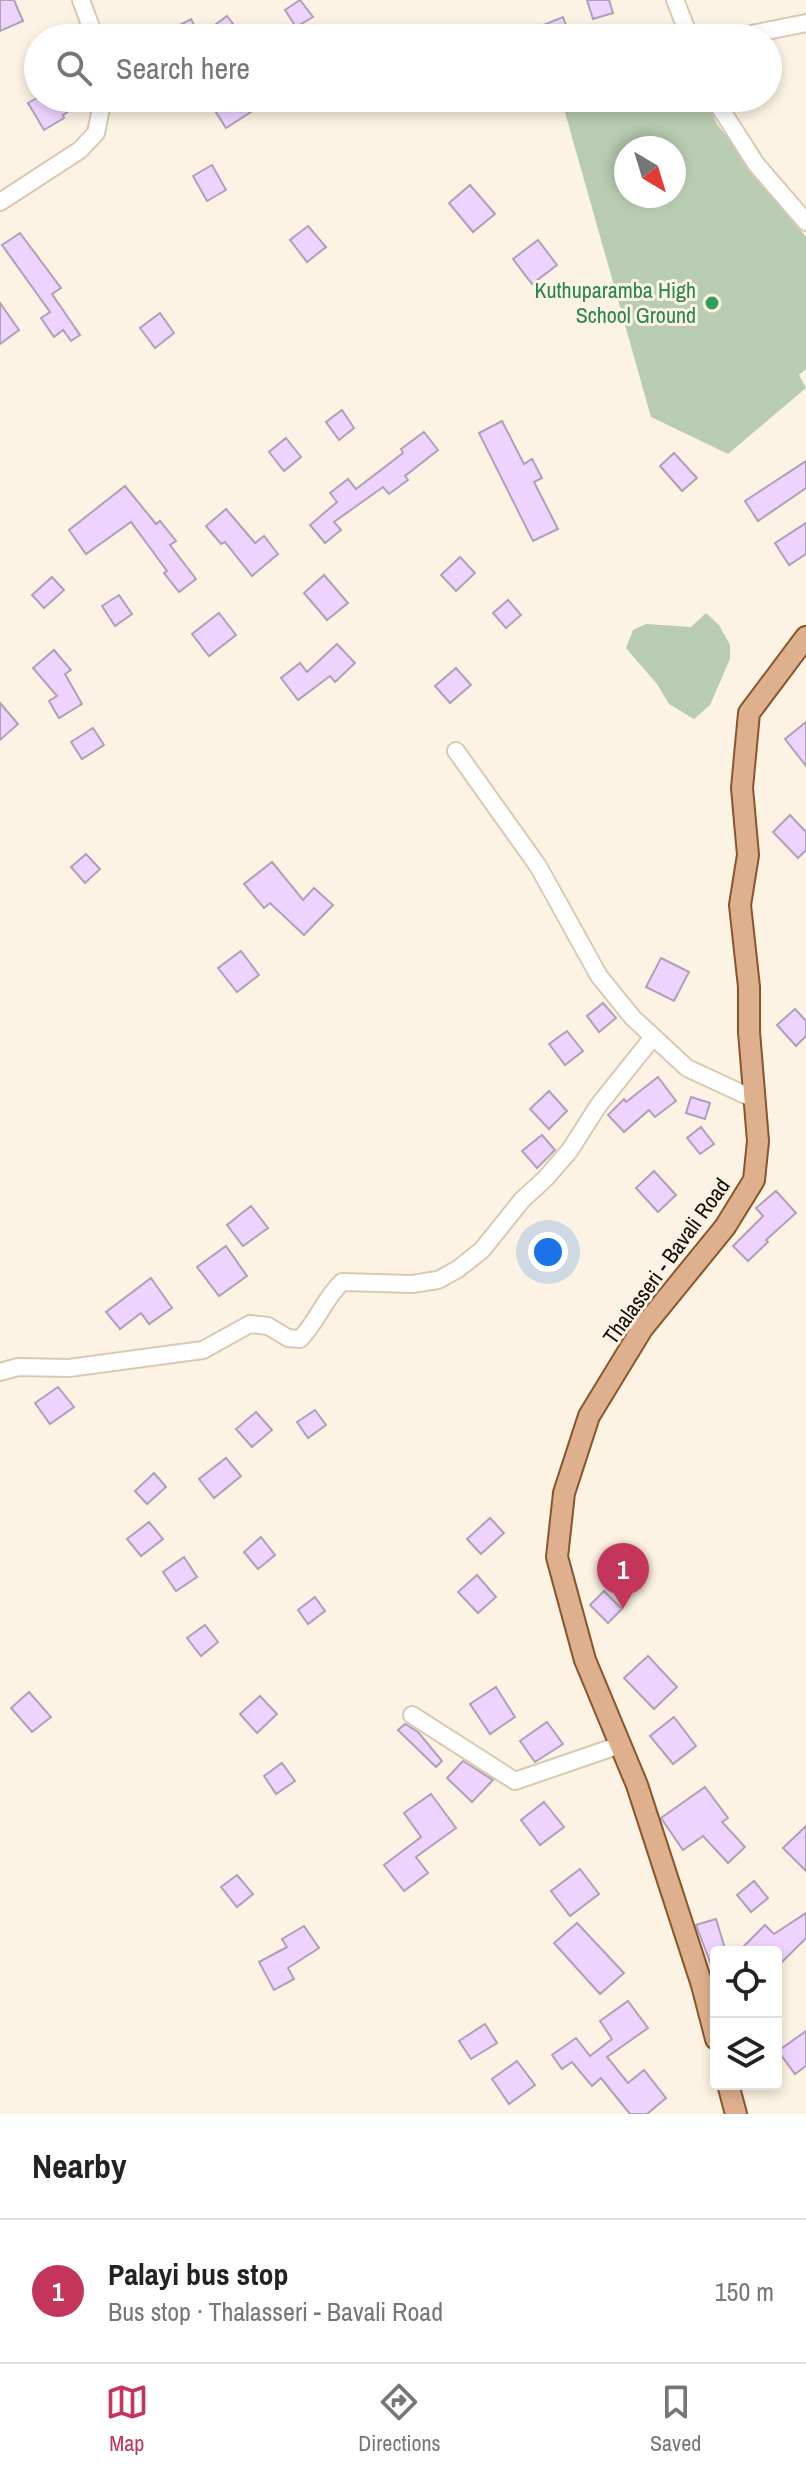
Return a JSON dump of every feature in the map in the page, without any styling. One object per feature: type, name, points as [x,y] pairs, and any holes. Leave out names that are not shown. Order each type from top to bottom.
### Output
[{"type":"main road","name":"Thalasseri - Bavali Road","points":[[711,2018],[637,1785],[585,1660],[557,1557],[564,1493],[589,1416],[642,1329],[725,1227],[754,1180],[758,1141],[749,1032],[749,987],[740,905],[748,855],[742,788],[749,713],[806,637]]},
{"type":"main road","points":[[730,2090],[736,2114]]},
{"type":"street","points":[[81,0],[90,24]]},
{"type":"street","points":[[675,0],[684,24]]},
{"type":"street","points":[[782,28],[806,23]]},
{"type":"street","points":[[0,202],[80,150],[96,133],[100,112]]},
{"type":"street","points":[[723,112],[756,164],[806,222]]},
{"type":"street","points":[[456,751],[538,866],[599,976],[633,1018],[687,1068],[754,1099]]},
{"type":"street","points":[[0,1372],[18,1367],[69,1368],[203,1350],[250,1324],[268,1326],[288,1338],[300,1339],[310,1329],[328,1295],[342,1282],[412,1284],[438,1280],[482,1250],[522,1200],[546,1178],[653,1037]]},
{"type":"street","points":[[412,1715],[515,1781],[620,1745]]},
{"type":"green space","name":"Kuthuparamba High School Ground","points":[[565,112],[712,112],[717,124],[806,237],[806,369],[799,375],[806,388],[728,454],[651,417]]},
{"type":"green space","points":[[706,613],[719,625],[730,645],[730,659],[710,705],[694,719],[669,704],[657,684],[626,648],[633,630],[646,624],[691,627]]},
{"type":"building","points":[[0,0],[14,0],[23,21],[0,31]]},
{"type":"building","points":[[300,0],[313,17],[301,24],[294,24],[285,10]]},
{"type":"building","points":[[587,0],[609,0],[613,13],[593,19]]},
{"type":"building","points":[[227,16],[233,24],[216,24]]},
{"type":"building","points":[[563,17],[566,24],[546,24]]},
{"type":"building","points":[[33,112],[68,112],[64,118],[44,130]]},
{"type":"building","points":[[216,112],[251,112],[226,128]]},
{"type":"building","points":[[212,165],[226,190],[207,201],[193,176]]},
{"type":"building","points":[[470,185],[495,214],[473,232],[449,203]]},
{"type":"building","points":[[308,226],[326,247],[307,262],[290,240]]},
{"type":"building","points":[[20,233],[61,288],[52,294],[80,335],[71,341],[63,330],[54,337],[41,318],[50,312],[2,245]]},
{"type":"building","points":[[538,240],[557,265],[532,284],[513,259]]},
{"type":"building","points":[[0,303],[19,330],[0,344]]},
{"type":"building","points":[[160,313],[174,333],[155,348],[140,328]]},
{"type":"building","points":[[342,410],[354,428],[339,440],[326,422]]},
{"type":"building","points":[[502,421],[524,464],[532,459],[542,478],[534,482],[558,529],[533,541],[479,433]]},
{"type":"building","points":[[424,432],[438,450],[405,476],[408,480],[389,494],[383,487],[334,522],[341,530],[325,543],[310,525],[337,502],[330,493],[348,479],[356,489],[403,453],[401,449]]},
{"type":"building","points":[[286,438],[301,457],[284,471],[269,452]]},
{"type":"building","points":[[674,453],[697,478],[682,491],[660,466]]},
{"type":"building","points":[[806,461],[806,488],[758,521],[745,501]]},
{"type":"building","points":[[125,486],[156,524],[160,521],[176,541],[170,545],[196,579],[179,592],[131,522],[86,554],[69,530]]},
{"type":"building","points":[[226,509],[255,543],[264,536],[278,554],[252,576],[225,542],[221,544],[206,526]]},
{"type":"building","points":[[806,523],[806,554],[789,565],[775,543]]},
{"type":"building","points":[[460,557],[475,573],[456,591],[441,575]]},
{"type":"building","points":[[324,575],[348,603],[327,620],[304,593]]},
{"type":"building","points":[[52,577],[64,590],[44,608],[32,595]]},
{"type":"building","points":[[119,595],[132,614],[115,626],[102,606]]},
{"type":"building","points":[[508,600],[521,615],[506,628],[493,613]]},
{"type":"building","points":[[219,613],[236,635],[209,656],[192,634]]},
{"type":"building","points":[[337,644],[355,663],[335,682],[330,676],[298,700],[281,678],[300,663],[307,672]]},
{"type":"building","points":[[54,650],[71,670],[65,674],[82,704],[59,718],[49,701],[57,696],[33,668]]},
{"type":"building","points":[[456,668],[471,685],[450,703],[435,686]]},
{"type":"building","points":[[0,703],[18,724],[0,740]]},
{"type":"building","points":[[806,722],[806,766],[785,739]]},
{"type":"building","points":[[93,728],[104,745],[82,759],[71,742]]},
{"type":"building","points":[[790,815],[806,832],[806,850],[798,858],[773,832]]},
{"type":"building","points":[[86,854],[100,869],[85,883],[71,867]]},
{"type":"building","points":[[272,862],[303,900],[314,888],[333,905],[304,935],[270,903],[264,908],[244,884]]},
{"type":"building","points":[[241,951],[259,975],[237,992],[218,968]]},
{"type":"building","points":[[661,958],[689,972],[674,1001],[646,987]]},
{"type":"building","points":[[603,1003],[616,1018],[599,1032],[587,1016]]},
{"type":"building","points":[[795,1009],[806,1021],[806,1036],[796,1046],[777,1025]]},
{"type":"building","points":[[567,1031],[583,1051],[565,1065],[549,1044]]},
{"type":"building","points":[[658,1077],[676,1101],[655,1117],[649,1110],[624,1132],[608,1115],[624,1099],[626,1102]]},
{"type":"building","points":[[549,1091],[567,1111],[549,1129],[530,1109]]},
{"type":"building","points":[[691,1097],[710,1103],[705,1119],[686,1113]]},
{"type":"building","points":[[701,1127],[714,1144],[700,1154],[687,1138]]},
{"type":"building","points":[[542,1135],[555,1150],[537,1168],[522,1151]]},
{"type":"building","points":[[654,1171],[676,1195],[658,1212],[636,1188]]},
{"type":"building","points":[[776,1191],[796,1213],[748,1261],[733,1246],[763,1216],[756,1208]]},
{"type":"building","points":[[251,1206],[268,1228],[243,1246],[227,1225]]},
{"type":"building","points":[[226,1246],[247,1276],[219,1296],[197,1267]]},
{"type":"building","points":[[151,1278],[172,1308],[149,1324],[141,1313],[120,1329],[106,1312]]},
{"type":"building","points":[[58,1387],[74,1407],[50,1424],[35,1403]]},
{"type":"building","points":[[315,1410],[326,1425],[308,1438],[297,1422]]},
{"type":"building","points":[[256,1412],[272,1430],[252,1447],[236,1429]]},
{"type":"building","points":[[226,1458],[241,1476],[214,1498],[199,1479]]},
{"type":"building","points":[[154,1473],[166,1487],[147,1504],[135,1491]]},
{"type":"building","points":[[490,1518],[504,1533],[481,1554],[467,1539]]},
{"type":"building","points":[[149,1522],[163,1539],[141,1556],[127,1539]]},
{"type":"building","points":[[261,1537],[275,1555],[258,1569],[244,1552]]},
{"type":"building","points":[[184,1557],[197,1577],[176,1591],[163,1572]]},
{"type":"building","points":[[477,1575],[496,1597],[478,1613],[458,1592]]},
{"type":"building","points":[[604,1591],[622,1609],[608,1623],[590,1605]]},
{"type":"building","points":[[315,1597],[325,1611],[308,1624],[298,1610]]},
{"type":"building","points":[[205,1625],[218,1642],[201,1656],[187,1638]]},
{"type":"building","points":[[648,1656],[677,1687],[654,1709],[624,1678]]},
{"type":"building","points":[[496,1687],[515,1717],[490,1734],[470,1704]]},
{"type":"building","points":[[29,1692],[51,1717],[32,1732],[11,1708]]},
{"type":"building","points":[[260,1696],[277,1714],[257,1733],[240,1714]]},
{"type":"building","points":[[674,1717],[696,1746],[673,1764],[650,1736]]},
{"type":"building","points":[[547,1722],[563,1744],[535,1762],[520,1741]]},
{"type":"building","points":[[405,1724],[418,1732],[442,1761],[436,1767],[398,1730]]},
{"type":"building","points":[[463,1761],[493,1780],[472,1802],[447,1778]]},
{"type":"building","points":[[282,1763],[295,1781],[276,1794],[264,1776]]},
{"type":"building","points":[[705,1787],[728,1818],[722,1822],[745,1847],[728,1863],[703,1836],[683,1850],[661,1818]]},
{"type":"building","points":[[431,1794],[456,1828],[416,1857],[428,1873],[404,1891],[384,1865],[421,1837],[404,1813]]},
{"type":"building","points":[[544,1802],[564,1827],[540,1845],[521,1820]]},
{"type":"building","points":[[806,1826],[806,1871],[783,1848]]},
{"type":"building","points":[[580,1869],[599,1894],[570,1916],[551,1891]]},
{"type":"building","points":[[237,1875],[253,1894],[237,1907],[221,1887]]},
{"type":"building","points":[[754,1881],[768,1898],[751,1912],[737,1895]]},
{"type":"building","points":[[806,1913],[806,1938],[782,1962],[782,1946],[744,1946],[765,1925],[774,1934]]},
{"type":"building","points":[[716,1919],[724,1946],[710,1946],[710,1962],[696,1925]]},
{"type":"building","points":[[577,1923],[624,1973],[600,1994],[554,1943]]},
{"type":"building","points":[[304,1926],[319,1948],[288,1968],[294,1979],[274,1990],[259,1962],[287,1947],[282,1939]]},
{"type":"building","points":[[628,2001],[648,2028],[607,2057],[628,2083],[644,2070],[666,2098],[647,2114],[630,2114],[601,2078],[592,2086],[572,2062],[562,2069],[552,2055],[576,2038],[590,2056],[612,2039],[600,2021]]},
{"type":"building","points":[[485,2024],[497,2043],[471,2059],[459,2041]]},
{"type":"building","points":[[806,2031],[806,2066],[795,2074],[782,2056],[782,2048]]},
{"type":"building","points":[[517,2061],[535,2085],[509,2104],[492,2079]]},
{"type":"place","name":"Kuthuparamba High School Ground","points":[[712,303]]},
{"type":"place","name":"Palayi bus stop","points":[[623,1609]]}]
